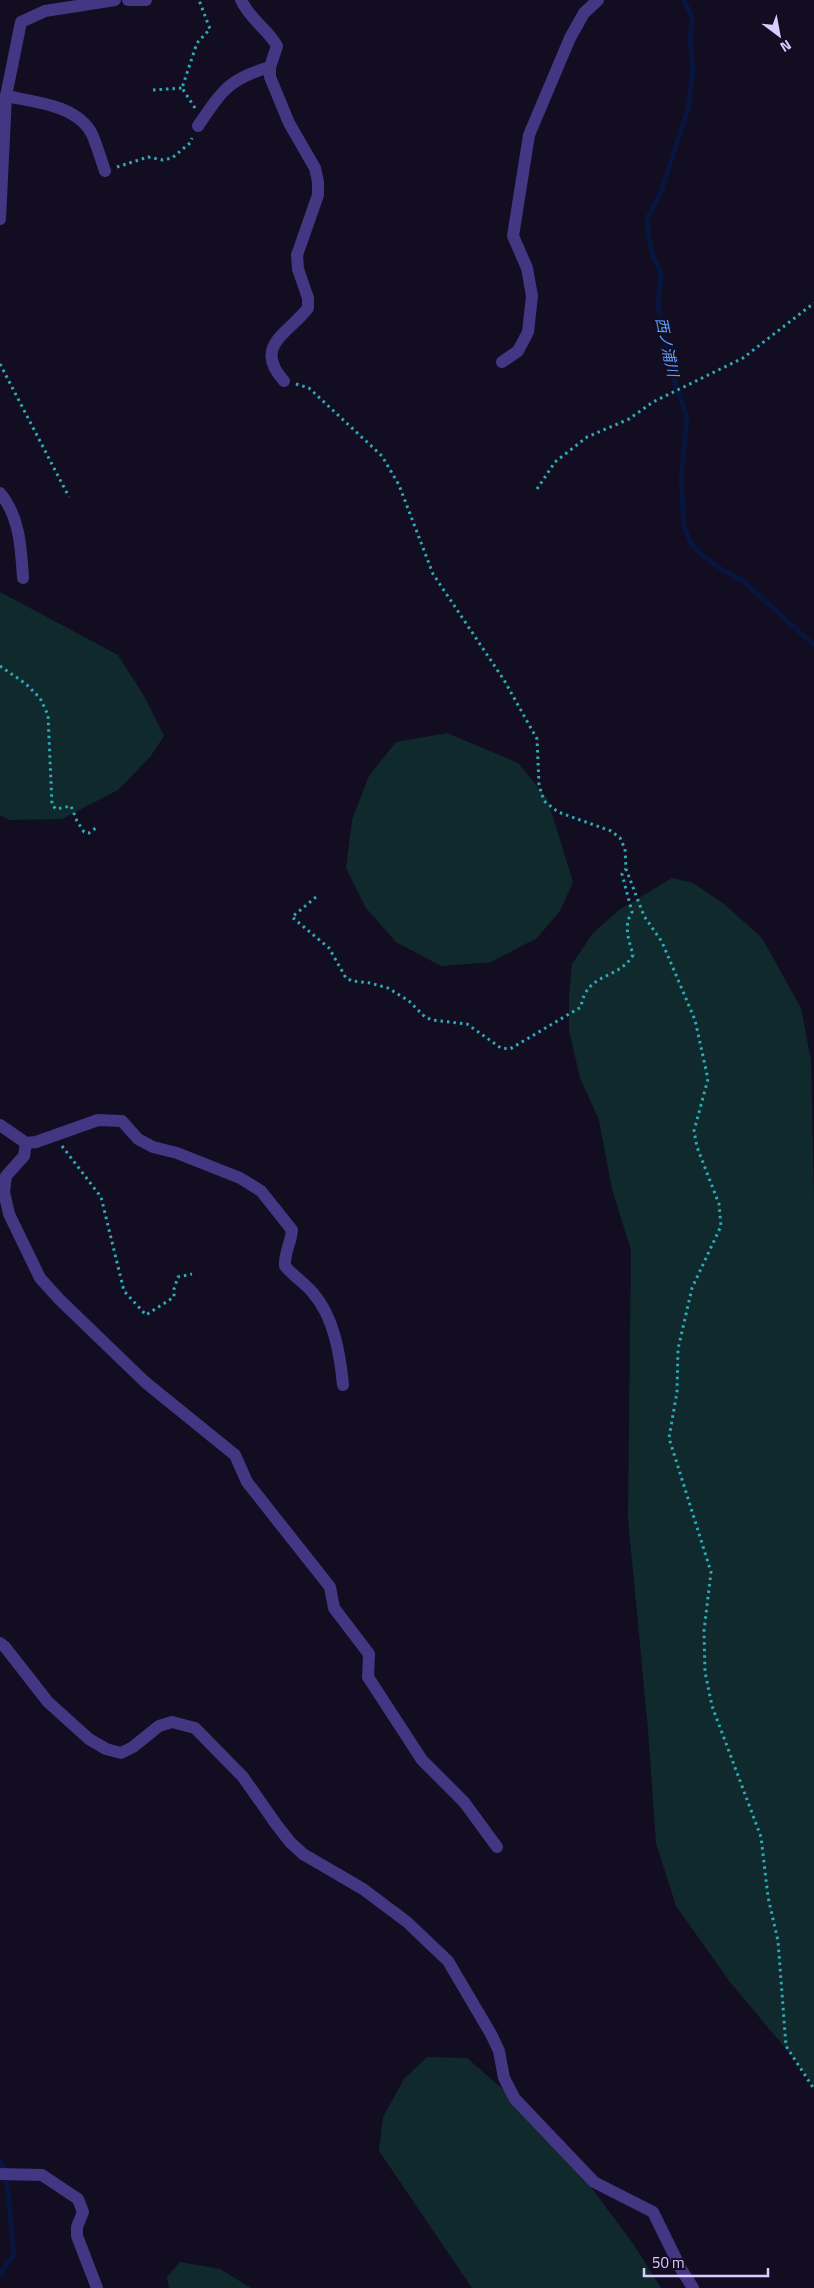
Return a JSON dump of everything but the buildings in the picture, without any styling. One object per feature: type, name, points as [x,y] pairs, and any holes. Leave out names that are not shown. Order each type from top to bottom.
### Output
[{"type":"street","points":[[0,219],[6,96],[21,22],[45,11],[115,0]]},
{"type":"street","points":[[128,0],[146,0]]},
{"type":"street","points":[[241,0],[248,14],[272,37],[278,46],[270,68],[270,77],[289,123],[315,168],[318,182],[318,196],[297,255],[298,270],[308,298],[308,308],[277,338],[272,353],[274,369],[284,380]]},
{"type":"street","points":[[502,362],[518,350],[528,332],[531,280],[514,236],[529,136],[570,38],[584,13],[598,0]]},
{"type":"street","points":[[198,126],[222,91],[232,82],[250,73],[270,68]]},
{"type":"street","points":[[6,96],[59,107],[83,123],[91,133],[105,171]]},
{"type":"street","points":[[0,493],[6,501],[20,534],[23,578]]},
{"type":"street","points":[[0,1125],[26,1143],[36,1142],[98,1120],[122,1121],[138,1139],[153,1148],[176,1153],[240,1178],[261,1191],[292,1230],[291,1239],[284,1257],[285,1266],[314,1293],[322,1308],[333,1331],[341,1363],[343,1385]]},
{"type":"street","points":[[26,1143],[24,1156],[6,1176],[4,1192],[10,1214],[40,1278],[58,1299],[145,1382],[236,1455],[247,1482],[330,1587],[334,1608],[369,1654],[368,1677],[422,1760],[464,1802],[497,1848]]},
{"type":"street","points":[[0,1643],[5,1646],[48,1702],[89,1740],[106,1750],[121,1753],[133,1747],[159,1726],[172,1722],[195,1728],[243,1777],[286,1836],[303,1854],[363,1889],[407,1922],[448,1962],[491,2034],[498,2051],[504,2078],[515,2099],[594,2182],[653,2212],[681,2269],[693,2288]]},
{"type":"street","points":[[0,2174],[42,2175],[78,2199],[83,2212],[76,2227],[77,2236],[97,2288]]},
{"type":"path","points":[[182,88],[197,43],[210,29],[199,0]]},
{"type":"path","points":[[153,90],[182,88]]},
{"type":"path","points":[[105,171],[148,157],[163,160],[172,158],[190,143],[198,126],[196,109],[182,88]]},
{"type":"path","points":[[537,489],[554,462],[587,437],[629,419],[652,402],[743,358],[814,303]]},
{"type":"path","points":[[0,364],[69,497]]},
{"type":"path","points":[[284,380],[309,388],[382,456],[399,485],[433,574],[504,680],[537,739],[539,785],[544,801],[558,812],[611,831],[620,838],[625,850],[626,869],[644,916],[662,942],[695,1020],[708,1079],[694,1131],[697,1147],[720,1204],[721,1226],[692,1288],[678,1348],[677,1392],[669,1438],[711,1572],[704,1631],[705,1672],[712,1706],[762,1837],[768,1897],[778,1941],[786,2046],[814,2089]]},
{"type":"path","points":[[0,666],[26,684],[40,698],[48,715],[52,805],[56,809],[71,806],[84,832],[89,833],[97,827]]},
{"type":"path","points":[[316,897],[292,917],[306,931],[329,948],[346,978],[388,988],[409,1001],[425,1017],[432,1020],[467,1024],[501,1048],[510,1049],[581,1007],[582,995],[588,987],[629,962],[633,955],[628,936],[627,919],[632,912],[622,874],[626,869]]},
{"type":"path","points":[[54,1135],[101,1197],[124,1291],[129,1298],[148,1314],[174,1297],[174,1289],[178,1277],[192,1274]]},
{"type":"green space","points":[[0,592],[118,655],[144,696],[164,736],[150,757],[118,790],[62,819],[10,820],[0,815]]},
{"type":"green space","points":[[447,733],[518,763],[547,798],[573,882],[560,911],[537,938],[491,962],[441,966],[396,942],[366,908],[346,868],[352,820],[369,776],[396,742]]},
{"type":"green space","points":[[672,878],[693,883],[724,904],[762,938],[801,1008],[811,1060],[814,1199],[814,2086],[796,2061],[730,1982],[676,1906],[656,1843],[648,1729],[628,1518],[631,1250],[612,1189],[599,1120],[580,1078],[569,1030],[569,994],[572,964],[593,933],[619,910]]},
{"type":"green space","points":[[427,2057],[467,2058],[511,2096],[562,2148],[634,2245],[661,2288],[472,2288],[379,2151],[383,2117],[404,2079]]},
{"type":"green space","points":[[180,2262],[220,2269],[251,2288],[169,2288],[167,2277]]},
{"type":"waterway","name":"西ノ浦川","points":[[684,0],[692,17],[690,39],[693,70],[688,109],[661,192],[647,218],[653,256],[661,273],[658,307],[675,383],[687,417],[681,479],[684,527],[691,543],[703,556],[721,569],[742,580],[814,645]]},
{"type":"waterway","points":[[0,2161],[6,2171],[14,2255],[0,2274]]}]
